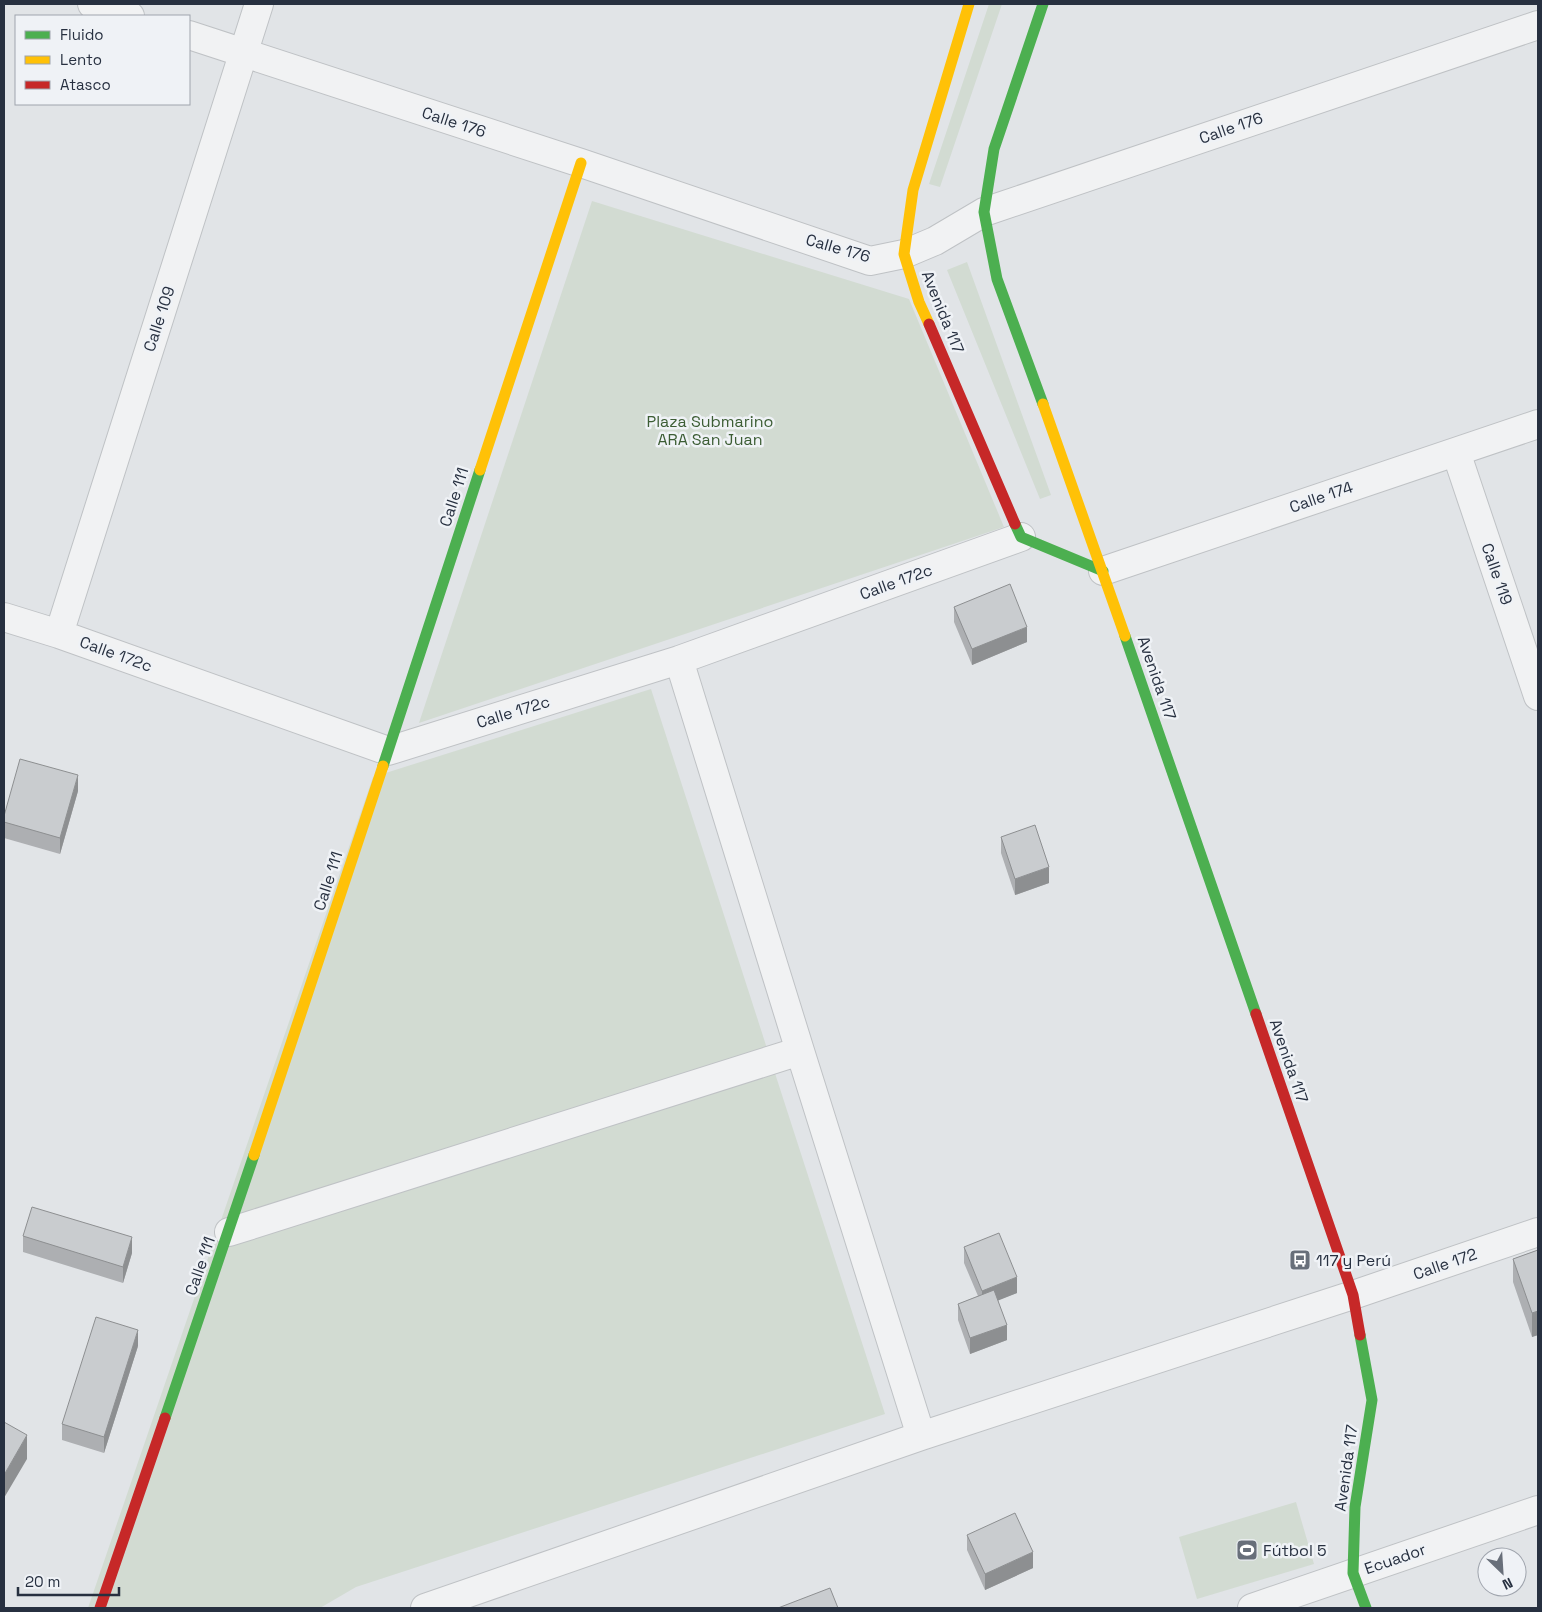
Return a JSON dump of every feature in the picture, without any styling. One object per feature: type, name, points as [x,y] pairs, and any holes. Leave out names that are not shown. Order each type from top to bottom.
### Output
[{"type":"street","points":[[92,4],[127,15]]},
{"type":"street","name":"Calle 109","points":[[59,634],[259,4]]},
{"type":"street","name":"Avenida 117","points":[[969,4],[913,190],[904,254],[919,302],[1021,537]]},
{"type":"street","name":"Avenida 117","points":[[1043,4],[994,149],[984,212],[997,279],[1103,571],[1353,1295],[1372,1400],[1355,1507],[1354,1573],[1366,1608]]},
{"type":"street","name":"Calle 176","points":[[190,35],[581,162],[870,261],[904,254],[935,241],[984,212],[1538,25]]},
{"type":"street","name":"Calle 111","points":[[100,1608],[229,1232],[581,162]]},
{"type":"street","name":"Calle 174","points":[[1103,571],[1538,424]]},
{"type":"street","name":"Calle 119","points":[[1456,452],[1538,696]]},
{"type":"street","points":[[1021,537],[1103,571]]},
{"type":"street","name":"Calle 172c","points":[[4,617],[59,634],[388,751],[679,660],[1021,537]]},
{"type":"street","points":[[679,660],[921,1436]]},
{"type":"street","points":[[229,1232],[800,1051]]},
{"type":"street","name":"Calle 172","points":[[425,1608],[921,1436],[1353,1295],[1538,1232]]},
{"type":"street","name":"Ecuador","points":[[1252,1608],[1538,1510]]},
{"type":"green space","points":[[989,4],[1002,4],[940,187],[929,184]]},
{"type":"green space","name":"Plaza Submarino ARA San Juan","points":[[592,201],[909,299],[1004,527],[419,723]]},
{"type":"green space","points":[[967,262],[1051,495],[1040,499],[947,270]]},
{"type":"green space","points":[[651,689],[885,1414],[356,1587],[320,1608],[88,1608],[373,777]]},
{"type":"green space","name":"Fútbol 5","points":[[1296,1502],[1314,1564],[1197,1599],[1179,1537]]},
{"type":"building","points":[[1010,584],[1027,627],[972,649],[954,607]]},
{"type":"building","points":[[20,759],[78,775],[60,838],[4,822]]},
{"type":"building","points":[[1035,825],[1049,867],[1015,879],[1001,837]]},
{"type":"building","points":[[32,1207],[132,1237],[123,1267],[23,1236]]},
{"type":"building","points":[[999,1233],[1017,1277],[982,1291],[964,1247]]},
{"type":"building","points":[[1538,1250],[1538,1311],[1532,1313],[1513,1259]]},
{"type":"building","points":[[994,1290],[1007,1325],[970,1338],[958,1304]]},
{"type":"building","points":[[96,1317],[138,1330],[104,1437],[62,1424]]},
{"type":"building","points":[[4,1422],[27,1435],[4,1475]]},
{"type":"building","points":[[1015,1513],[1033,1552],[985,1574],[967,1535]]},
{"type":"building","points":[[830,1588],[838,1608],[778,1608]]},
{"type":"traffic: fast","points":[[1043,4],[994,149],[984,212],[997,279],[1043,404]]},
{"type":"traffic: fast","points":[[383,766],[480,470]]},
{"type":"traffic: fast","points":[[1015,524],[1021,537],[1103,571]]},
{"type":"traffic: fast","points":[[1125,636],[1256,1014]]},
{"type":"traffic: fast","points":[[165,1418],[254,1155]]},
{"type":"traffic: fast","points":[[1360,1335],[1372,1400],[1355,1507],[1353,1573],[1366,1608]]},
{"type":"traffic: slow","points":[[929,324],[919,302],[904,254],[913,190],[969,4]]},
{"type":"traffic: slow","points":[[480,470],[581,163]]},
{"type":"traffic: slow","points":[[1043,404],[1125,636]]},
{"type":"traffic: slow","points":[[254,1155],[383,766]]},
{"type":"traffic: jam","points":[[929,324],[1015,524]]},
{"type":"traffic: jam","points":[[1256,1014],[1353,1295],[1360,1335]]},
{"type":"traffic: jam","points":[[100,1608],[165,1418]]},
{"type":"place","name":"117 y Perú","points":[[1300,1260]]},
{"type":"place","name":"Fútbol 5","points":[[1247,1550]]}]
